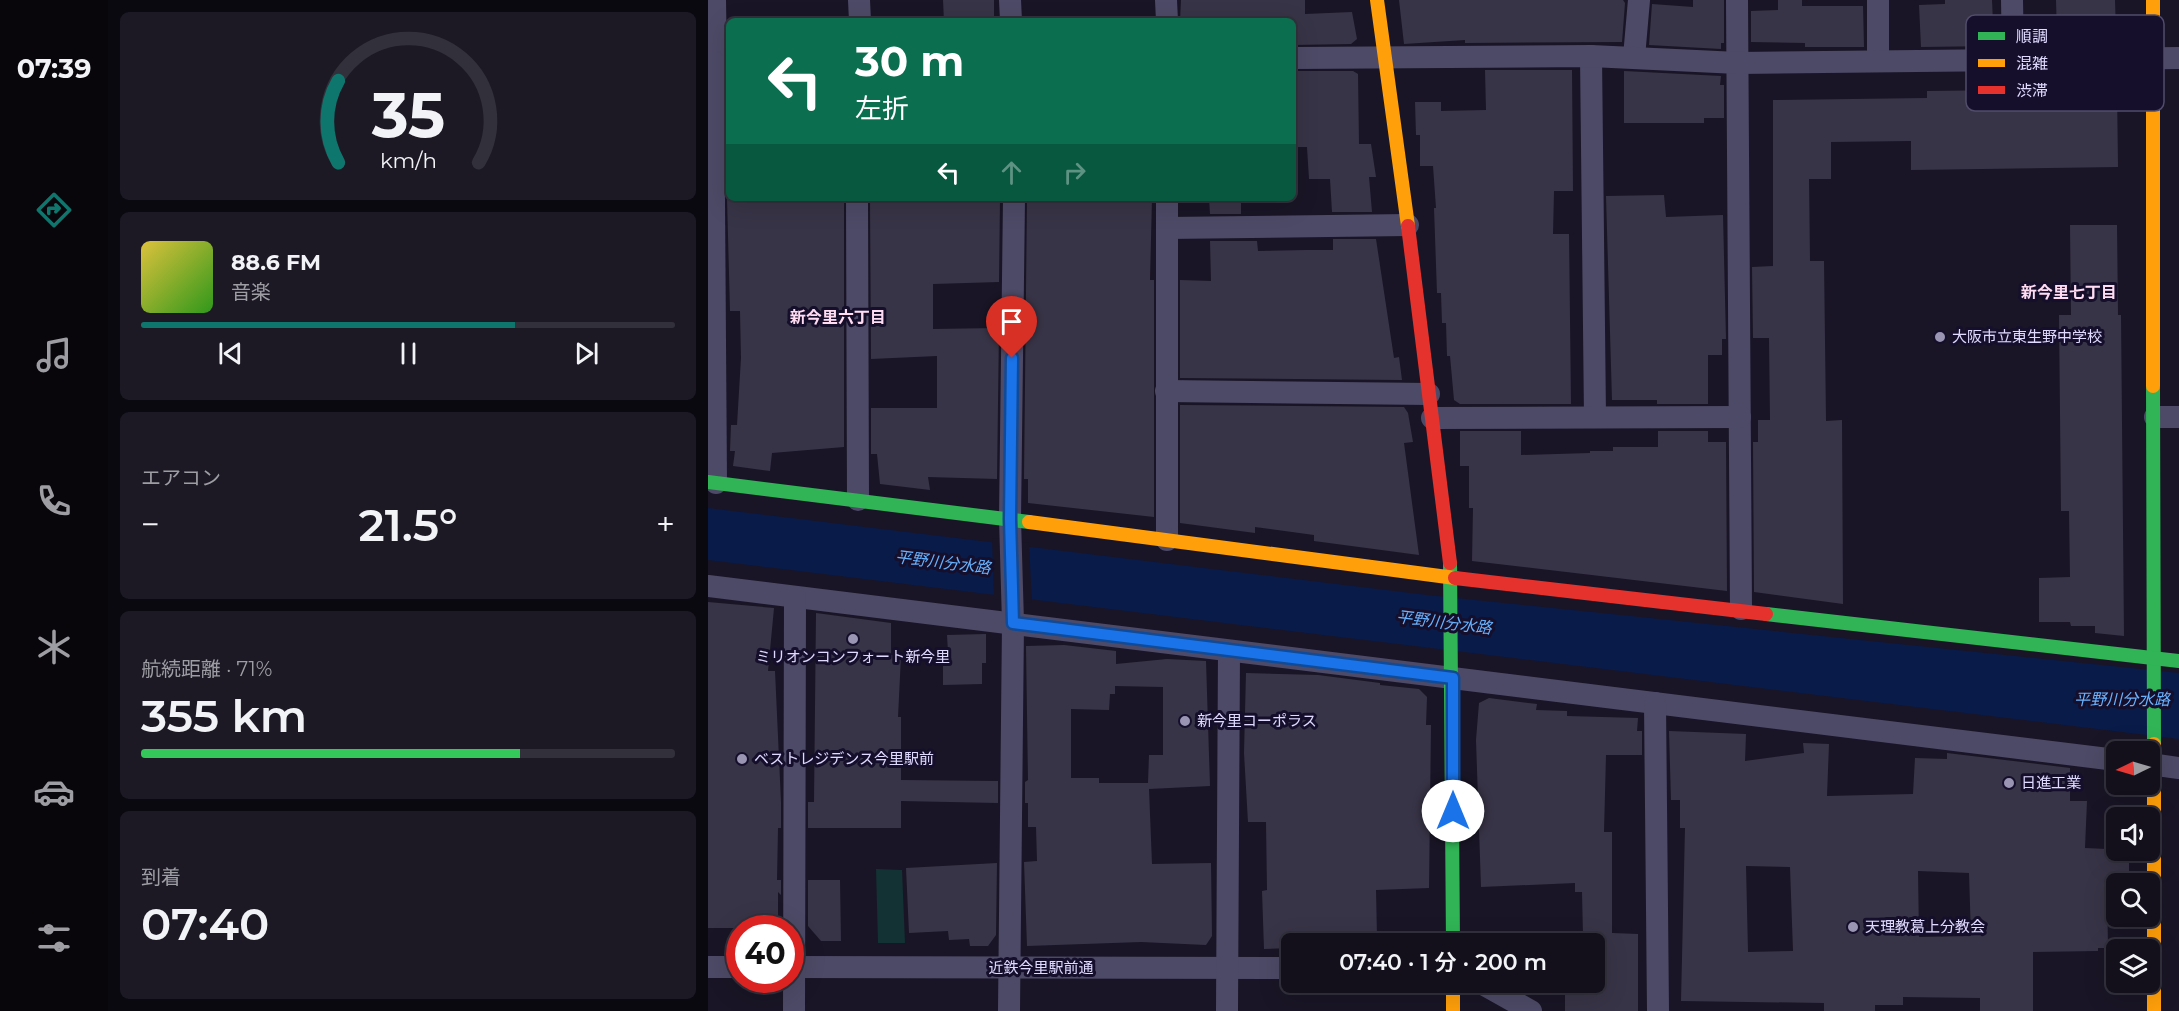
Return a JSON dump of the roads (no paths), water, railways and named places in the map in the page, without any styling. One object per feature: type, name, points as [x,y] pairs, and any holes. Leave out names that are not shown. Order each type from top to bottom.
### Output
[{"type":"street","points":[[715,0],[712,483],[1452,578],[1741,609],[2179,661]]},
{"type":"street","points":[[859,0],[860,18]]},
{"type":"street","points":[[1010,0],[1011,18]]},
{"type":"street","points":[[1166,0],[1167,18]]},
{"type":"street","points":[[1377,0],[1387,59],[1452,578],[1453,933]]},
{"type":"street","points":[[1634,57],[1639,0]]},
{"type":"street","points":[[1737,0],[1741,609]]},
{"type":"street","points":[[1878,0],[1878,61]]},
{"type":"street","points":[[2012,0],[2012,15]]},
{"type":"street","points":[[2153,0],[2153,15]]},
{"type":"street","points":[[1591,56],[1595,417]]},
{"type":"street","points":[[1296,58],[1591,56],[1738,63],[1966,60]]},
{"type":"street","points":[[2152,741],[2156,417],[2153,111]]},
{"type":"street","points":[[857,201],[858,500]]},
{"type":"street","points":[[1009,1011],[1012,616],[1010,523],[1014,201]]},
{"type":"street","points":[[1167,201],[1167,540]]},
{"type":"street","points":[[1167,228],[1408,225]]},
{"type":"street","points":[[1166,391],[1429,394]]},
{"type":"street","points":[[1432,418],[1740,417]]},
{"type":"street","points":[[2156,417],[2179,417]]},
{"type":"street","points":[[708,586],[795,597],[1012,616],[1229,651],[2106,759]]},
{"type":"street","points":[[792,915],[795,597]]},
{"type":"street","points":[[1227,1011],[1229,651]]},
{"type":"street","points":[[1655,703],[1658,1011]]},
{"type":"street","points":[[2160,766],[2179,768]]},
{"type":"street","points":[[2152,795],[2154,1011]]},
{"type":"street","points":[[708,967],[726,967]]},
{"type":"street","name":"近鉄今里駅前通","points":[[804,967],[1281,968]]},
{"type":"street","points":[[793,993],[794,1011]]},
{"type":"street","points":[[1453,993],[1453,1011]]},
{"type":"street","points":[[1499,993],[1531,1011]]},
{"type":"water","name":"平野川分水路","points":[[708,508],[1427,595],[2179,673],[2179,739],[708,560]]},
{"type":"place","name":"大阪市立東生野中学校","points":[[1940,337]]},
{"type":"place","name":"ミリオンコンフォート新今里","points":[[853,639]]},
{"type":"place","name":"新今里コーポラス","points":[[1185,721]]},
{"type":"place","name":"ベストレジデンス今里駅前","points":[[742,759]]},
{"type":"place","name":"日進工業","points":[[2009,783]]},
{"type":"place","name":"天理教葛上分教会","points":[[1853,927]]},
{"type":"district","name":"新今里七丁目","points":[[2069,292]]},
{"type":"district","name":"新今里六丁目","points":[[838,317]]}]
